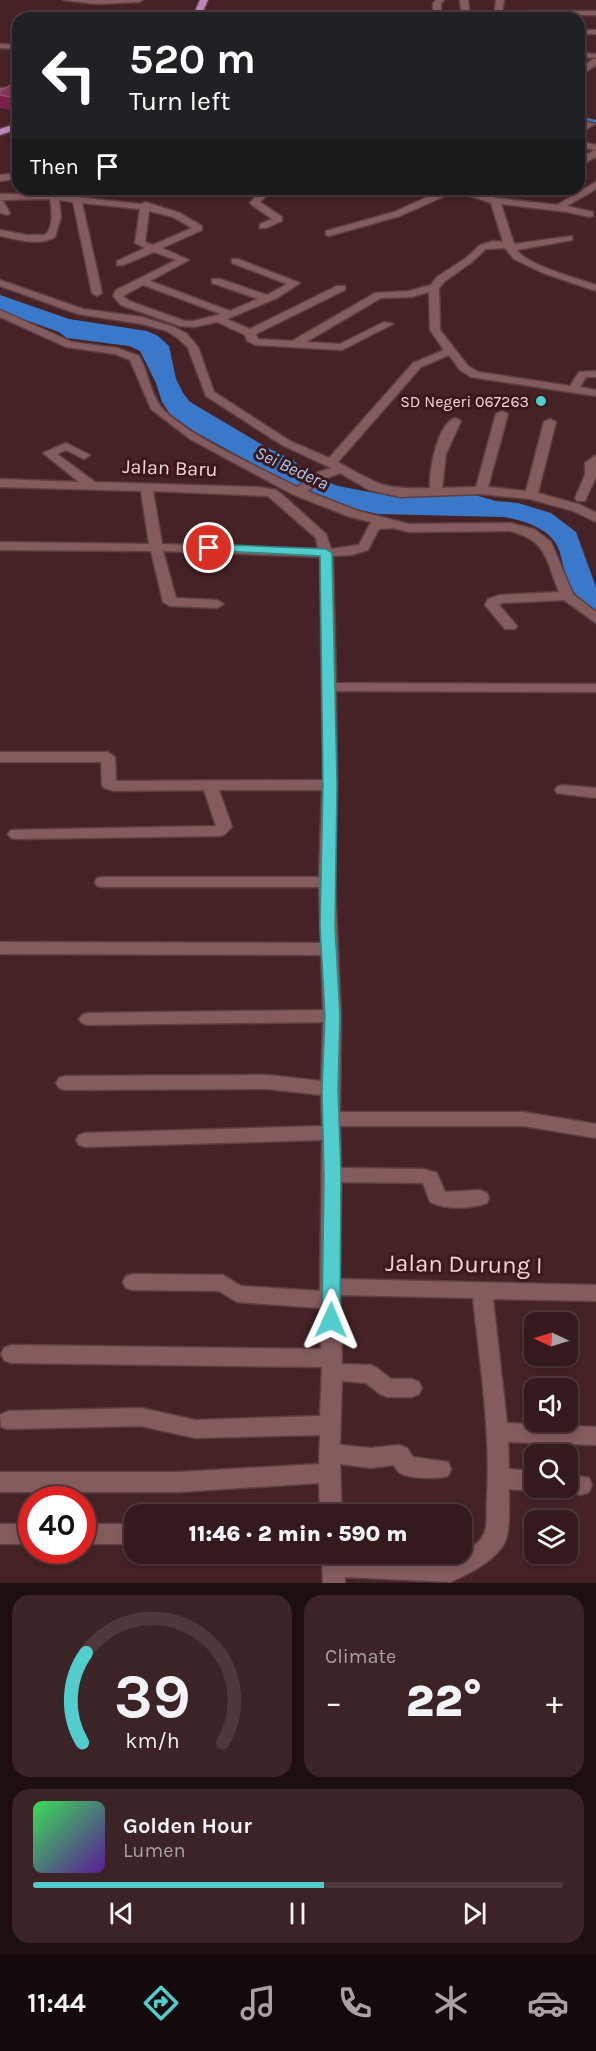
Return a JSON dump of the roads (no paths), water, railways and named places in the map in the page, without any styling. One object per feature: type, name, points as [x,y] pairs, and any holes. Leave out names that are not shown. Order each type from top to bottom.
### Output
[{"type":"street","points":[[67,0],[97,2],[139,0]]},
{"type":"street","points":[[499,10],[500,0]]},
{"type":"street","points":[[529,12],[551,10],[581,12]]},
{"type":"street","points":[[7,38],[12,38]]},
{"type":"street","points":[[585,128],[591,124]]},
{"type":"street","points":[[585,192],[596,185]]},
{"type":"street","points":[[0,197],[21,195]]},
{"type":"street","points":[[0,233],[37,239],[48,238],[55,229],[57,216],[53,195]]},
{"type":"street","points":[[61,195],[103,207],[145,206]]},
{"type":"street","points":[[120,263],[199,228],[145,206],[134,199],[132,195]]},
{"type":"street","points":[[260,195],[255,203],[279,219],[263,226]]},
{"type":"street","points":[[329,233],[397,214],[440,195]]},
{"type":"street","points":[[479,195],[491,199],[590,214]]},
{"type":"street","points":[[493,195],[491,199],[510,246],[523,261],[596,288]]},
{"type":"street","points":[[562,205],[580,195]]},
{"type":"street","points":[[77,200],[97,293]]},
{"type":"street","points":[[0,202],[5,213]]},
{"type":"street","points":[[145,206],[140,243],[183,260],[120,292],[118,296],[122,301],[189,326],[225,316],[293,284],[294,281],[235,261]]},
{"type":"street","points":[[568,238],[510,246],[494,244],[483,247],[470,260],[441,279],[434,288],[435,330],[464,368],[475,375],[596,393]]},
{"type":"street","points":[[142,281],[225,316],[250,333],[251,339],[256,342],[342,347],[388,324]]},
{"type":"street","points":[[216,281],[266,298]]},
{"type":"street","points":[[0,283],[82,312],[149,322],[179,333],[194,348],[203,383],[210,394],[286,443],[373,487],[388,491],[415,493],[481,490],[531,495],[566,504],[596,518]]},
{"type":"street","points":[[250,333],[341,288]]},
{"type":"street","points":[[293,345],[379,295],[411,294],[419,290],[434,288]]},
{"type":"street","points":[[0,313],[70,345],[117,351],[135,358],[155,407],[194,437],[299,490],[354,514],[401,526]]},
{"type":"street","points":[[299,490],[335,466],[359,429],[417,365],[451,351]]},
{"type":"street","points":[[573,389],[583,374],[596,374]]},
{"type":"street","points":[[481,490],[502,414]]},
{"type":"street","points":[[436,491],[435,472],[455,421]]},
{"type":"street","points":[[531,495],[550,422]]},
{"type":"street","points":[[84,455],[66,446],[49,453],[92,486]]},
{"type":"street","points":[[581,498],[591,475],[591,464],[596,459]]},
{"type":"street","name":"Jalan Baru","points":[[2,487],[92,486],[258,490],[272,494],[324,545]]},
{"type":"street","points":[[146,487],[156,547],[170,602],[217,604]]},
{"type":"street","points":[[566,504],[581,498],[596,500]]},
{"type":"street","points":[[0,546],[324,545],[352,551],[364,547],[373,527],[378,523],[401,526],[510,527],[530,532],[545,542],[567,596],[596,619]]},
{"type":"street","points":[[324,545],[330,785],[327,882],[328,949],[332,1016],[330,1089],[333,1175],[331,1504]]},
{"type":"street","points":[[510,626],[492,605],[493,602],[500,599],[567,596]]},
{"type":"street","points":[[328,687],[596,688]]},
{"type":"street","points":[[0,757],[108,757],[110,760],[109,785],[210,787],[330,785]]},
{"type":"street","points":[[16,834],[219,831],[224,826],[210,787]]},
{"type":"street","points":[[562,790],[596,793]]},
{"type":"street","points":[[103,882],[327,882]]},
{"type":"street","points":[[0,948],[328,949]]},
{"type":"street","points":[[88,1019],[332,1016]]},
{"type":"street","points":[[65,1083],[268,1082],[330,1089]]},
{"type":"street","points":[[85,1140],[331,1126],[523,1119],[596,1131]]},
{"type":"street","points":[[333,1175],[424,1176],[430,1178],[437,1197],[443,1200],[480,1198]]},
{"type":"street","name":"Jalan Durung I","points":[[133,1282],[223,1283],[237,1294],[482,1290],[596,1293]]},
{"type":"street","points":[[333,1568],[450,1571],[484,1551],[496,1536],[499,1478],[497,1432],[482,1290]]},
{"type":"street","points":[[11,1354],[332,1365],[370,1374],[387,1388],[412,1388]]},
{"type":"street","points":[[8,1420],[141,1417],[195,1429],[332,1425]]},
{"type":"street","points":[[497,1432],[596,1436]]},
{"type":"street","points":[[0,1482],[179,1482],[399,1455],[407,1466],[440,1469]]},
{"type":"street","points":[[499,1478],[524,1480]]},
{"type":"street","points":[[96,1534],[124,1533]]},
{"type":"street","points":[[0,1534],[18,1534]]},
{"type":"water","name":"Sei Bedera","points":[[0,295],[69,319],[147,331],[158,336],[169,346],[176,379],[190,402],[266,447],[293,460],[311,476],[338,486],[380,494],[471,494],[496,501],[518,503],[551,513],[576,532],[596,587],[596,610],[581,600],[573,591],[557,545],[537,527],[503,517],[378,514],[348,507],[287,482],[195,432],[170,414],[162,402],[156,383],[140,351],[129,346],[67,338],[59,332],[0,311]]},
{"type":"waterway","points":[[585,120],[596,123]]},
{"type":"place","name":"SD Negeri 067263","points":[[541,401]]}]
